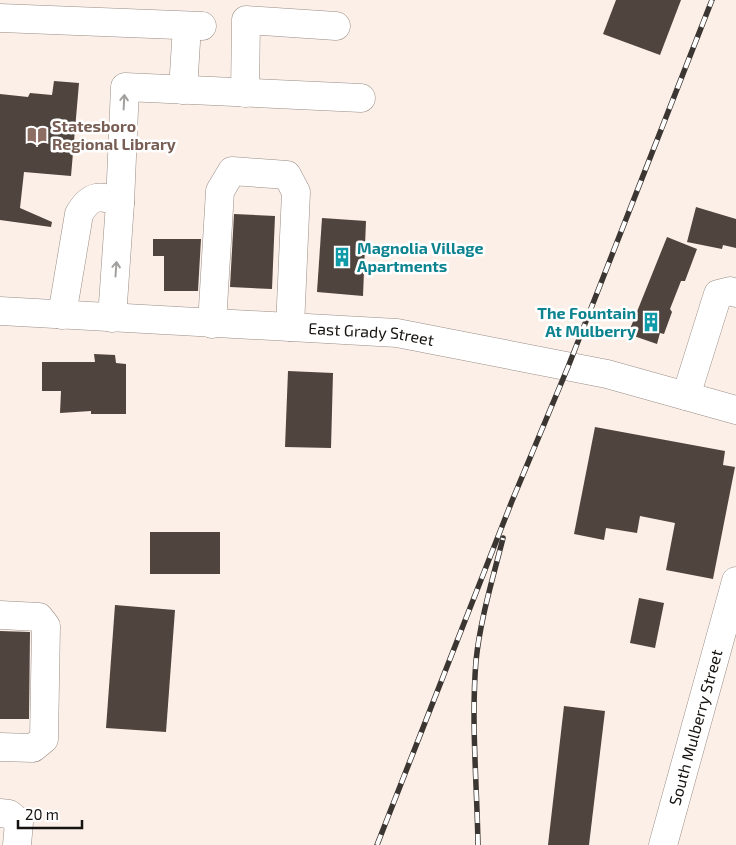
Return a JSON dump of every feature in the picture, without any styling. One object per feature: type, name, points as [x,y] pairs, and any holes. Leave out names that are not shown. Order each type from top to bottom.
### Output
[{"type":"street","points":[[0,18],[195,26],[183,90]]},
{"type":"street","points":[[245,93],[246,20],[336,26]]},
{"type":"street","points":[[112,318],[120,203],[125,87],[361,98]]},
{"type":"street","points":[[212,324],[220,191],[232,172],[286,175],[296,192],[290,327]]},
{"type":"street","points":[[62,315],[79,214],[85,204],[95,198],[108,198],[120,203]]},
{"type":"street","points":[[686,396],[718,294],[730,291],[736,292]]},
{"type":"street","name":"East Grady Street","points":[[0,311],[397,333],[607,374],[736,410]]},
{"type":"street","name":"South Mulberry Street","points":[[663,845],[736,581]]},
{"type":"street","points":[[0,615],[39,617],[46,626],[46,635],[44,739],[33,748],[0,747]]},
{"type":"street","points":[[0,813],[9,814],[19,822],[18,845]]},
{"type":"building","points":[[616,0],[681,0],[660,55],[603,34]]},
{"type":"building","name":"Statesboro Regional Library","points":[[54,81],[79,83],[71,176],[24,172],[20,208],[52,222],[51,227],[0,220],[0,94],[28,97],[30,93],[52,95]]},
{"type":"building","points":[[696,207],[736,219],[736,248],[723,245],[722,249],[687,242]]},
{"type":"building","points":[[234,214],[275,216],[272,289],[230,287]]},
{"type":"building","name":"Magnolia Village Apartments","points":[[322,218],[366,221],[363,296],[317,292]]},
{"type":"building","points":[[667,237],[697,249],[685,281],[681,281],[670,309],[672,312],[664,334],[660,333],[657,344],[628,334]]},
{"type":"building","points":[[153,239],[201,239],[198,291],[164,291],[164,256],[153,256]]},
{"type":"building","points":[[94,354],[115,355],[116,363],[126,364],[126,414],[91,414],[91,411],[60,413],[61,391],[42,391],[42,362],[95,362]]},
{"type":"building","points":[[288,371],[333,373],[331,448],[285,447]]},
{"type":"building","points":[[595,427],[725,451],[723,465],[735,467],[713,579],[666,570],[675,523],[640,516],[637,533],[606,528],[604,540],[574,534]]},
{"type":"building","points":[[150,532],[220,532],[220,574],[150,574]]},
{"type":"building","points":[[639,598],[664,603],[655,648],[630,643]]},
{"type":"building","points":[[115,605],[175,610],[166,732],[106,728]]},
{"type":"building","points":[[0,631],[30,632],[29,719],[0,719]]},
{"type":"building","points":[[564,706],[605,711],[589,845],[548,845]]},
{"type":"railway","points":[[377,845],[712,0]]},
{"type":"railway","points":[[478,845],[474,730],[476,661],[484,615],[503,538]]},
{"type":"place","name":"Statesboro Regional Library","points":[[37,135]]},
{"type":"place","name":"Magnolia Village Apartments","points":[[342,257]]},
{"type":"place","name":"The Fountain At Mulberry","points":[[651,322]]}]
